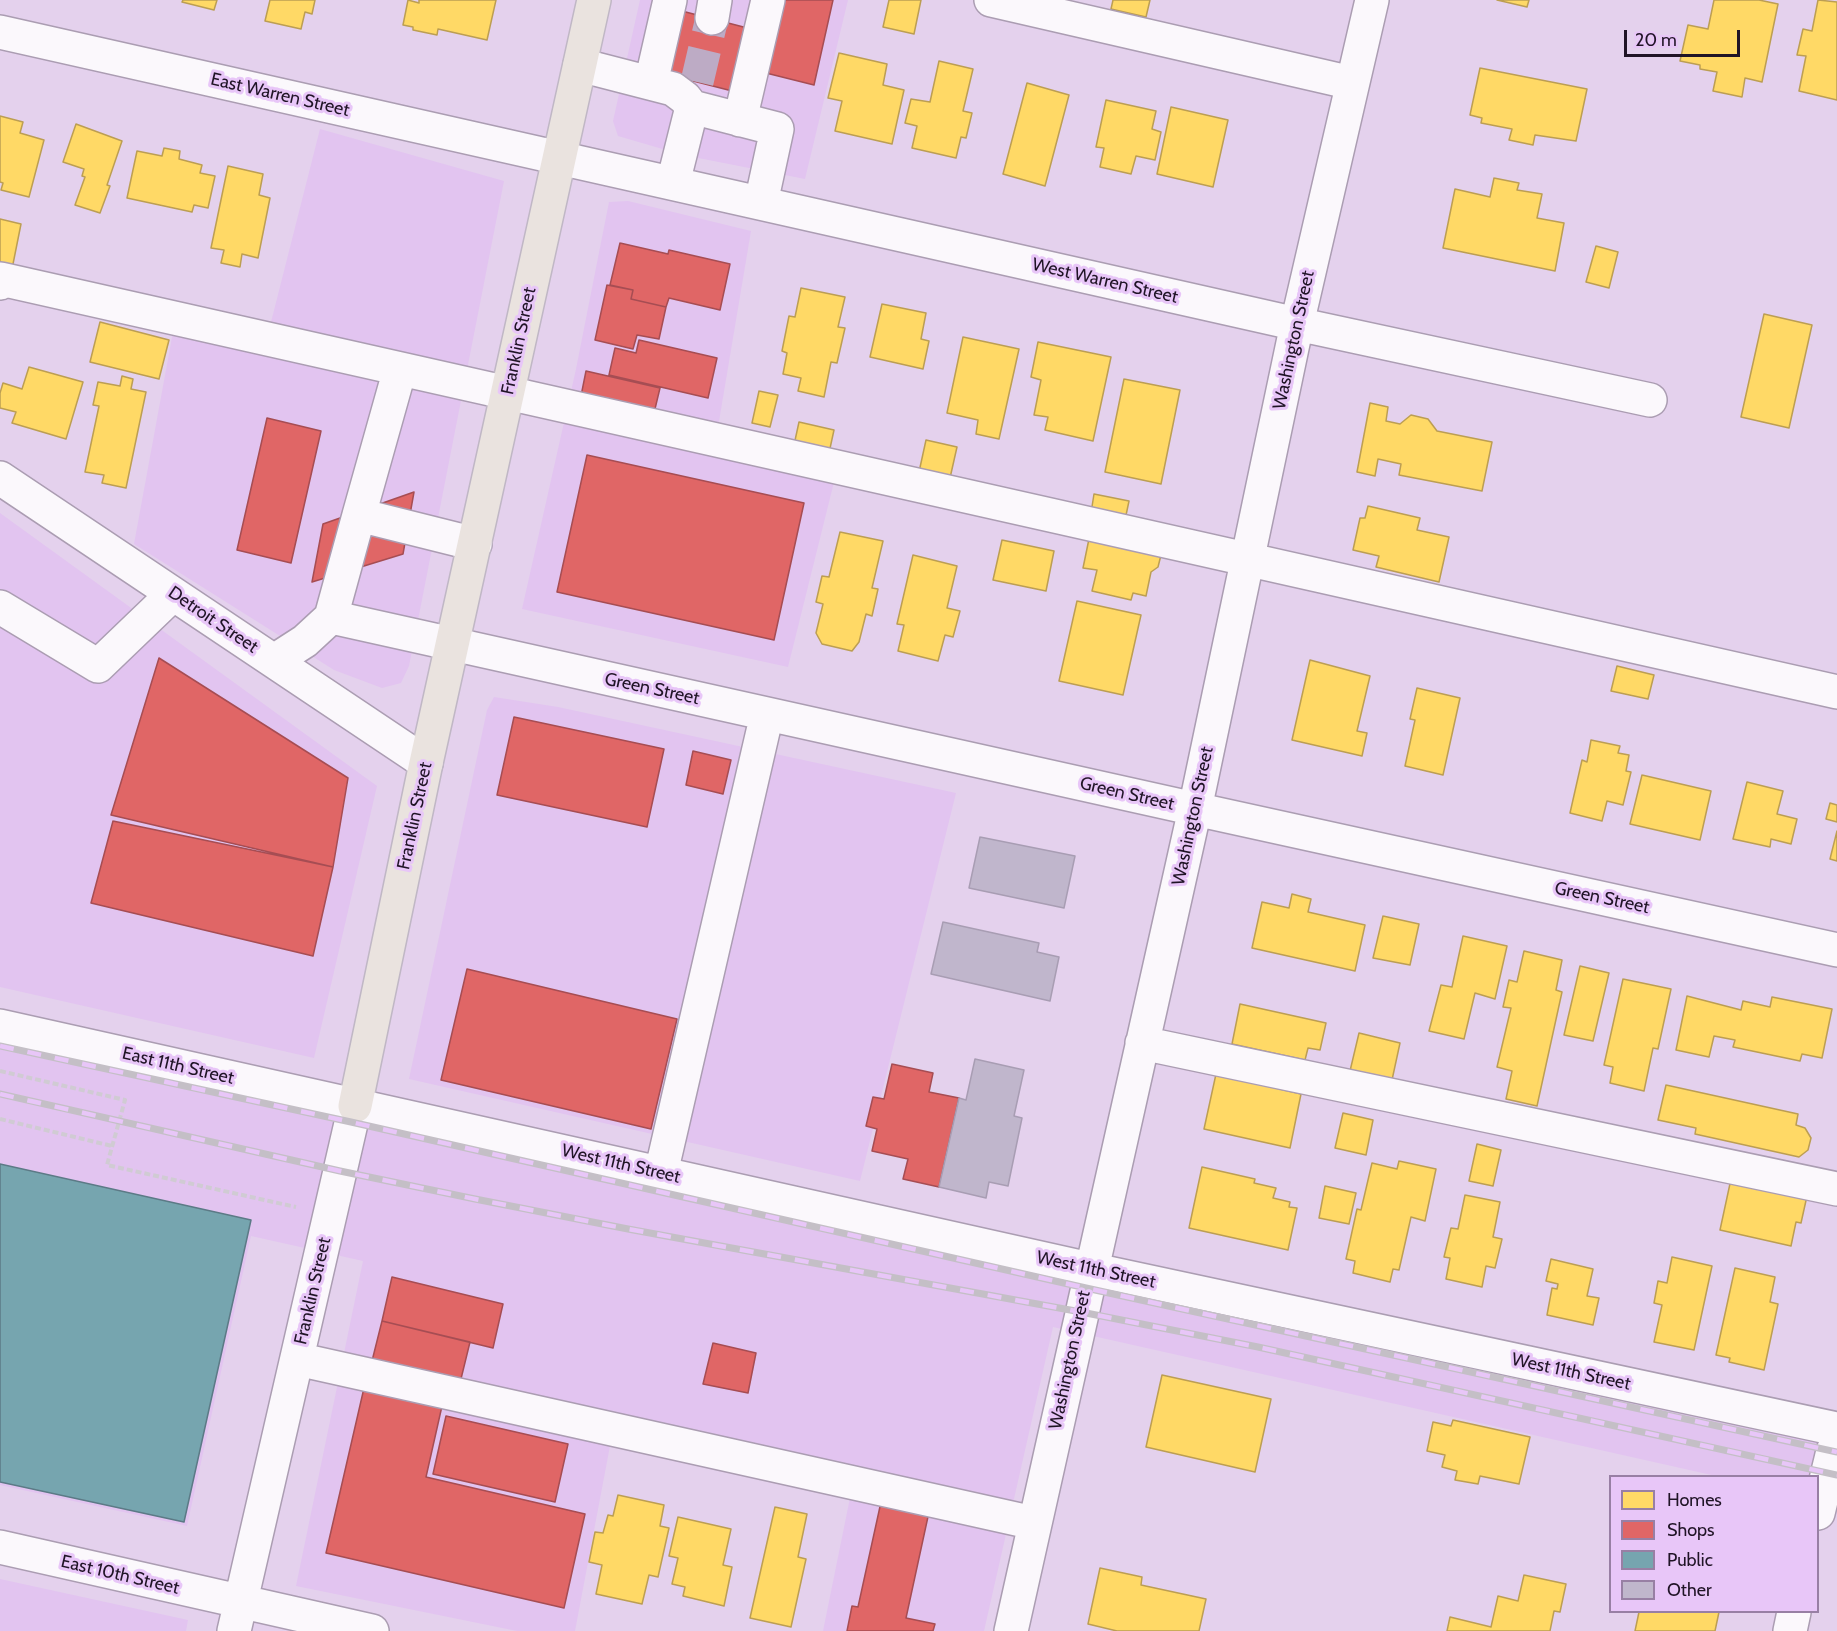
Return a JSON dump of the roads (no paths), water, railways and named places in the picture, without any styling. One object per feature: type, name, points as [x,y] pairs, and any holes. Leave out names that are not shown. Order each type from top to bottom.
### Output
[{"type":"main road","name":"Franklin Street","points":[[355,1106],[426,762],[594,0]]},
{"type":"street","points":[[651,83],[670,0]]},
{"type":"street","points":[[740,120],[768,0]]},
{"type":"street","points":[[992,0],[1352,83]]},
{"type":"street","name":"Washington Street","points":[[1011,1631],[1090,1269],[1195,809],[1297,324],[1372,0]]},
{"type":"street","name":"East Warren Street","points":[[0,32],[560,158]]},
{"type":"street","points":[[580,65],[673,89],[685,98],[694,94]]},
{"type":"street","points":[[694,94],[740,120],[777,129],[761,203]]},
{"type":"street","points":[[673,183],[694,94]]},
{"type":"street","name":"West Warren Street","points":[[560,158],[1297,324],[1650,400]]},
{"type":"street","points":[[0,284],[1,279],[1837,692]]},
{"type":"street","points":[[274,661],[305,641],[331,617],[400,369]]},
{"type":"street","name":"Detroit Street","points":[[0,478],[426,762]]},
{"type":"street","points":[[359,515],[475,544]]},
{"type":"street","points":[[0,607],[98,666],[173,594]]},
{"type":"street","name":"Green Street","points":[[331,617],[1837,950]]},
{"type":"street","points":[[662,1173],[766,714]]},
{"type":"street","name":"East 11th Street","points":[[0,1026],[355,1106]]},
{"type":"street","points":[[1142,1043],[1837,1189]]},
{"type":"street","name":"West 11th Street","points":[[355,1106],[1090,1269],[1837,1429]]},
{"type":"street","name":"Franklin Street","points":[[237,1617],[355,1106]]},
{"type":"street","points":[[297,1359],[1034,1523]]},
{"type":"street","points":[[1819,1509],[1833,1451],[1837,1448]]},
{"type":"street","name":"East 10th Street","points":[[0,1547],[237,1617],[372,1631]]},
{"type":"street","points":[[1790,1631],[1794,1613]]},
{"type":"tunnel","points":[[697,82],[712,18]]},
{"type":"railway","points":[[0,1046],[351,1122],[1086,1288],[1837,1452]]},
{"type":"railway","points":[[0,1094],[475,1199],[1258,1347],[1837,1475]]}]
